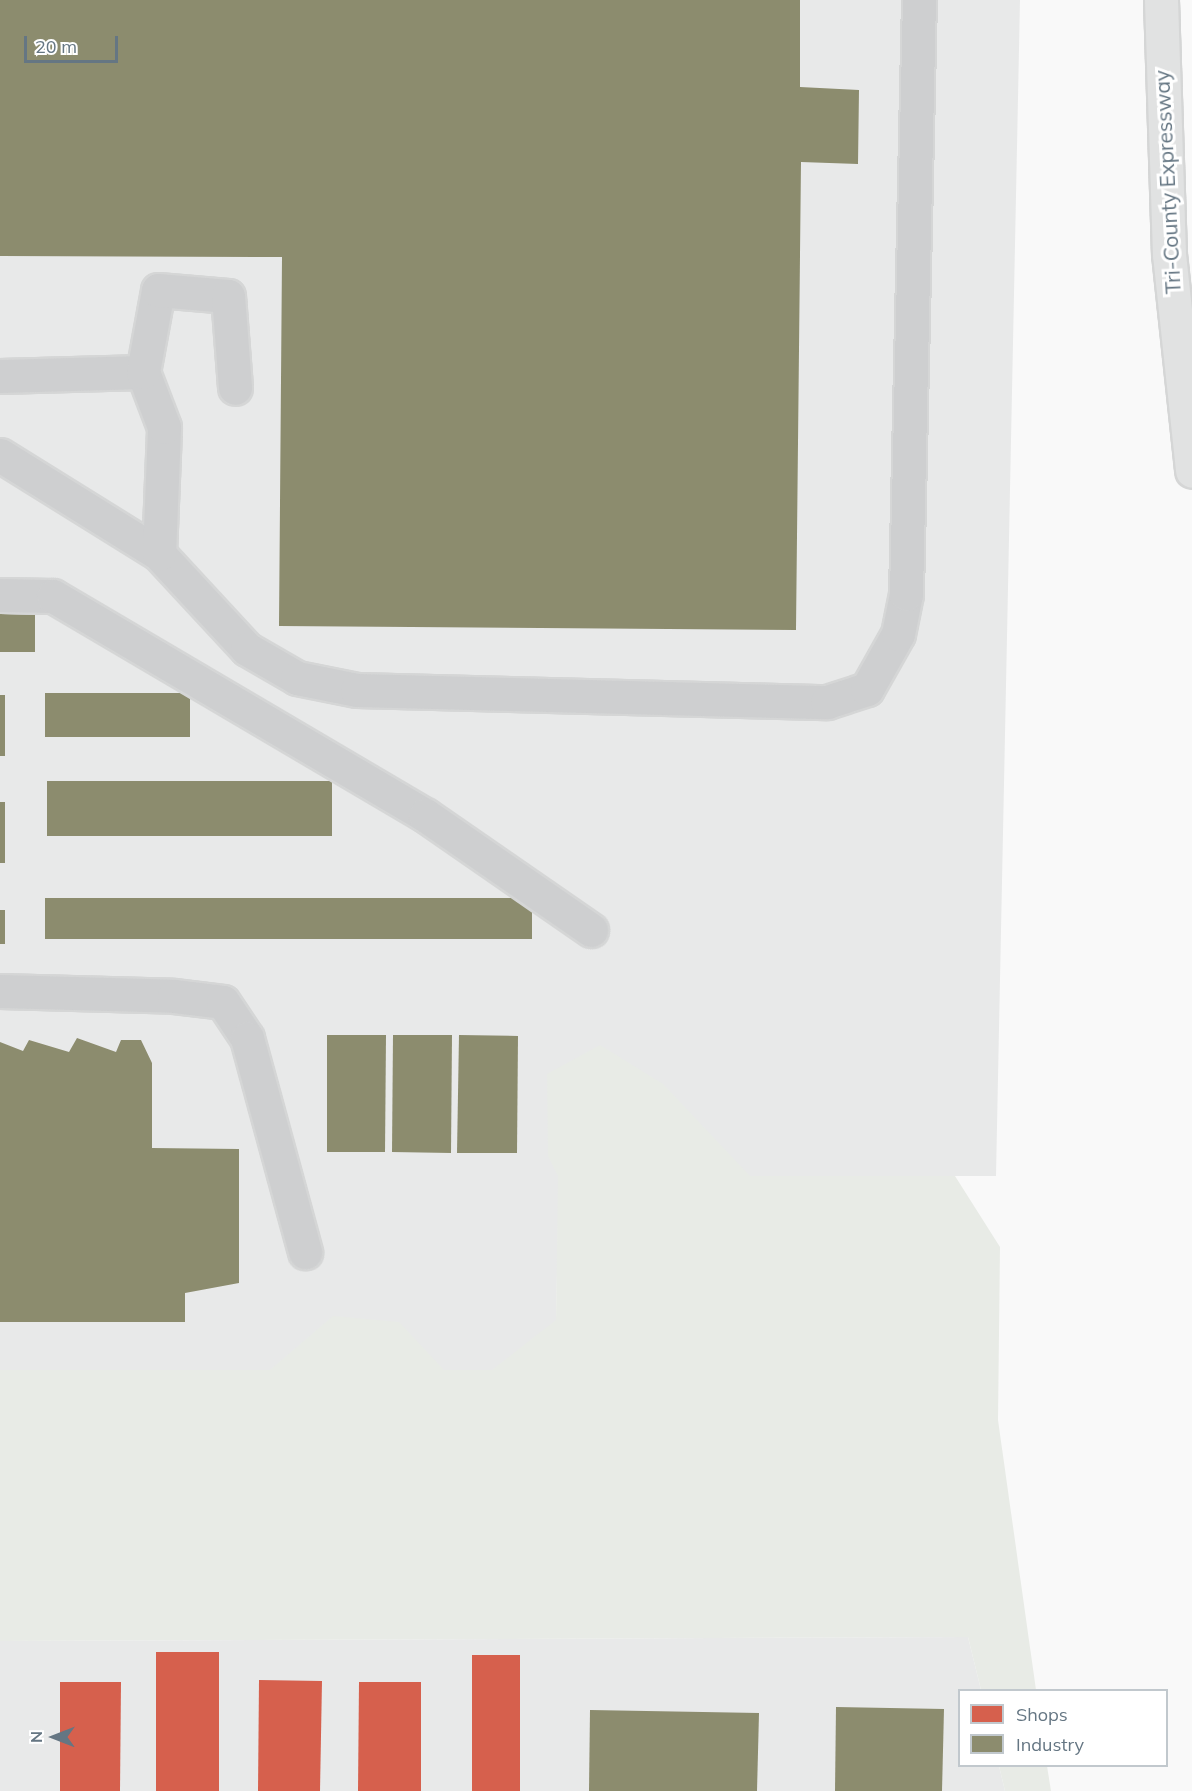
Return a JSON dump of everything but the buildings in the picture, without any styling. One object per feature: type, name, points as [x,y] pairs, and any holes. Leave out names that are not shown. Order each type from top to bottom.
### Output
[{"type":"highway","name":"Tri-County Expressway","points":[[1161,0],[1169,254],[1192,471]]},
{"type":"lane","points":[[0,455],[159,554],[248,649],[297,678],[357,690],[827,702],[867,689],[898,634],[906,594],[919,0]]},
{"type":"lane","points":[[159,554],[164,427],[143,372],[158,290],[228,296],[236,388]]},
{"type":"lane","points":[[0,376],[143,372]]},
{"type":"lane","points":[[0,595],[53,596],[425,815],[591,930]]},
{"type":"lane","points":[[0,991],[174,996],[223,1002],[247,1038],[305,1252]]},
{"type":"shaded area","points":[[0,0],[1020,0],[996,1176],[559,1176],[555,1370],[0,1370]]},
{"type":"shaded area","points":[[600,1045],[663,1084],[750,1176],[955,1176],[1000,1247],[998,1420],[1036,1689],[981,1689],[968,1637],[0,1641],[0,1370],[270,1370],[333,1316],[399,1322],[444,1370],[492,1370],[556,1320],[558,1176],[548,1156],[547,1074]]},
{"type":"shaded area","points":[[968,1637],[981,1689],[958,1689],[958,1767],[999,1767],[1005,1791],[0,1791],[0,1641]]},
{"type":"shaded area","points":[[999,1767],[1047,1767],[1051,1791],[1005,1791]]}]
